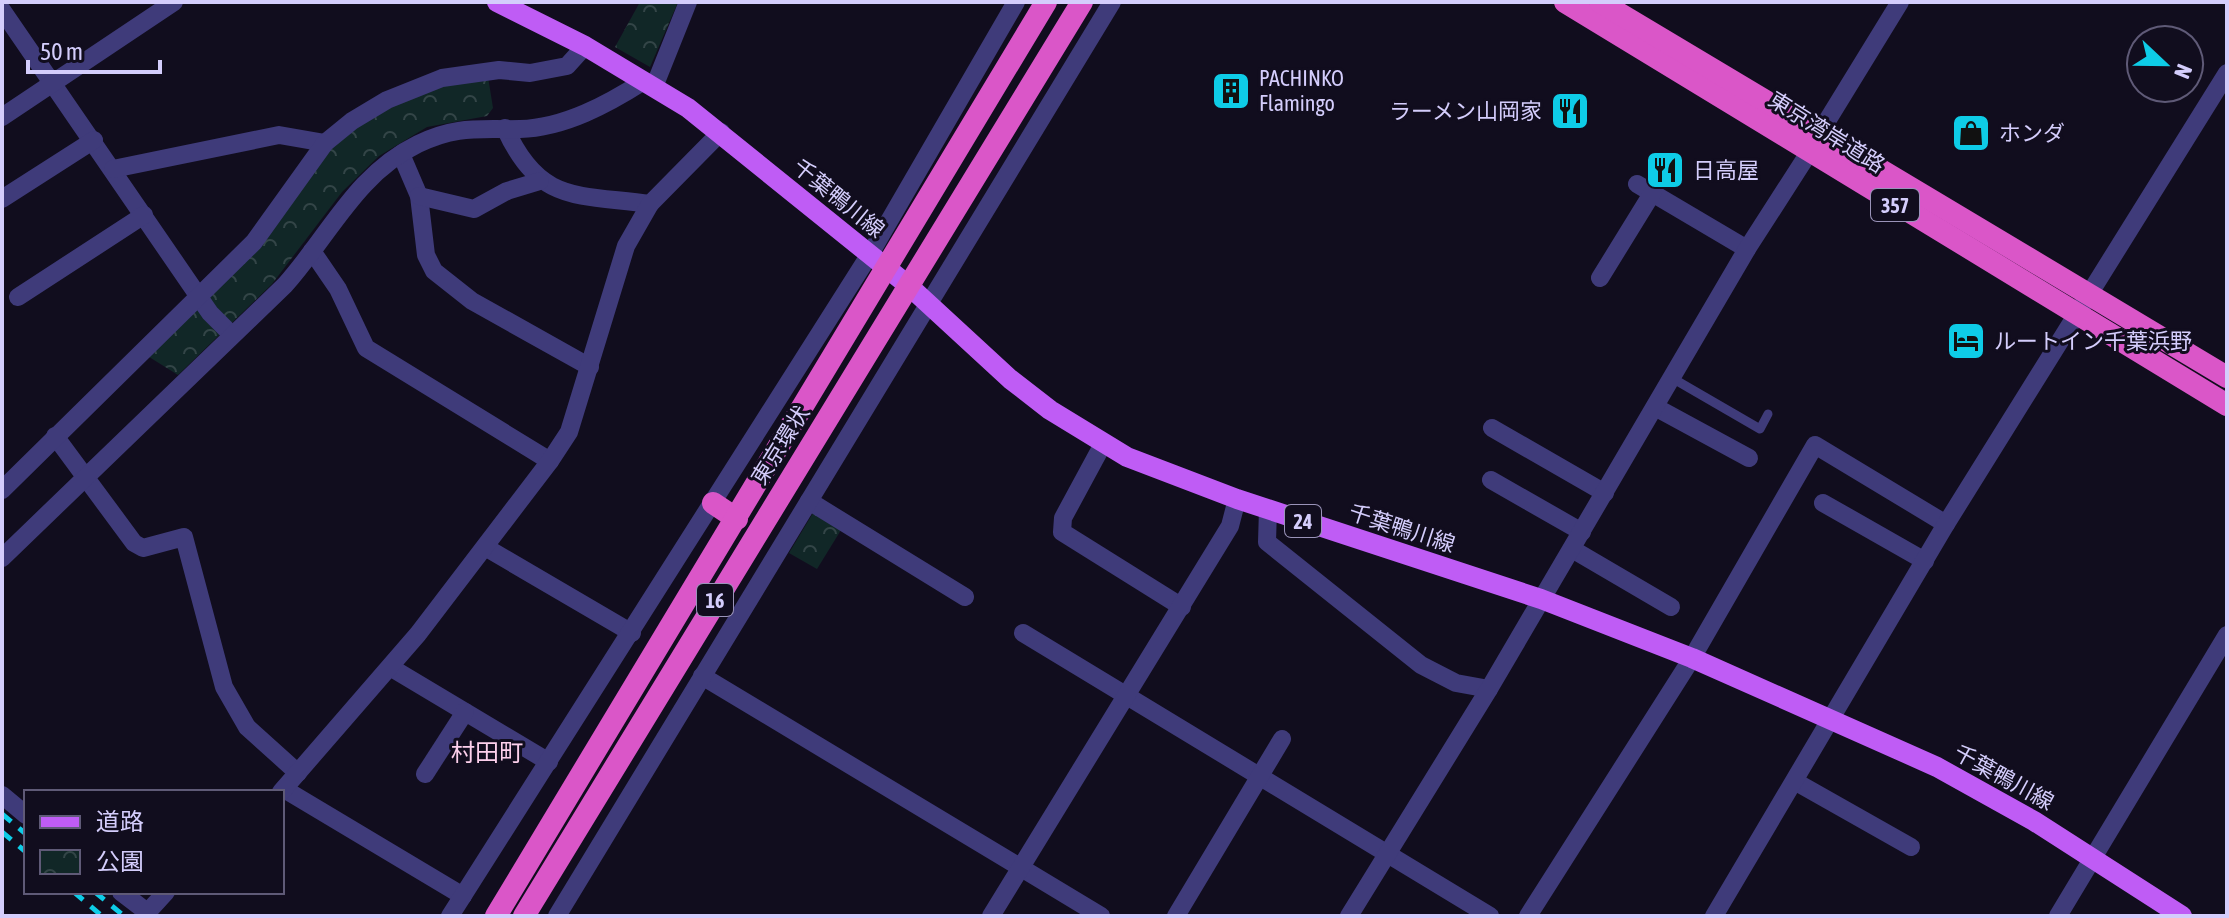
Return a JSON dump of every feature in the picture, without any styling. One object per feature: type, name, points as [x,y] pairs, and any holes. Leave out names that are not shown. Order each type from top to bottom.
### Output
[{"type":"highway","name":"東京環状","points":[[496,916],[737,519],[877,261],[1046,2]]},
{"type":"highway","name":"東京環状","points":[[524,916],[1082,2]]},
{"type":"highway","name":"東京湾岸道路","points":[[1565,2],[2090,294],[2227,377]]},
{"type":"highway","name":"東京湾岸道路","points":[[1600,2],[2075,316],[2227,405]]},
{"type":"highway","points":[[713,503],[737,519]]},
{"type":"main road","name":"千葉鴨川線","points":[[497,2],[585,46],[721,132],[909,286],[1010,379],[1103,444],[1187,482],[1541,599],[1692,658],[1971,785],[2182,916]]},
{"type":"street","points":[[2,117],[174,2]]},
{"type":"street","points":[[2,558],[285,285],[344,204],[386,164],[449,131],[520,129],[554,123],[609,104],[649,84],[688,2]]},
{"type":"street","points":[[450,916],[713,503],[877,261],[899,205],[1016,2]]},
{"type":"street","points":[[557,916],[1112,2]]},
{"type":"street","points":[[1349,916],[1489,689],[1747,249],[1900,2]]},
{"type":"street","points":[[2,10],[199,297],[232,335]]},
{"type":"street","points":[[2,490],[9,472],[55,436],[254,242],[325,143],[387,100],[442,78],[499,70],[530,73],[567,66],[585,46]]},
{"type":"street","points":[[1714,916],[1833,720],[1946,524],[2227,73]]},
{"type":"street","points":[[505,128],[519,159],[540,181],[561,192],[650,204]]},
{"type":"street","points":[[282,790],[390,667],[550,461],[569,432],[626,246],[650,204],[721,132]]},
{"type":"street","points":[[113,169],[279,135],[325,143]]},
{"type":"street","points":[[2,199],[94,140]]},
{"type":"street","points":[[401,154],[419,196],[426,255],[434,271],[472,301],[590,367]]},
{"type":"street","points":[[419,196],[474,209],[507,191],[540,181]]},
{"type":"street","points":[[1600,278],[1645,188],[1747,249]]},
{"type":"street","points":[[18,297],[144,215]]},
{"type":"street","points":[[312,251],[338,289],[366,348],[550,461]]},
{"type":"street","points":[[1655,407],[1749,458]]},
{"type":"street","points":[[1492,428],[1605,493]]},
{"type":"street","points":[[55,436],[134,543],[143,548],[184,537],[224,687],[247,727],[298,773]]},
{"type":"street","points":[[1103,444],[1063,518],[1062,532],[1182,607]]},
{"type":"street","points":[[1528,916],[1692,658],[1815,445],[1946,524]]},
{"type":"street","points":[[1491,480],[1582,532]]},
{"type":"street","points":[[991,916],[1230,526],[1237,499]]},
{"type":"street","points":[[809,501],[965,597]]},
{"type":"street","points":[[1823,503],[1925,561]]},
{"type":"street","points":[[1268,509],[1267,542],[1421,665],[1456,683],[1489,689]]},
{"type":"street","points":[[485,547],[632,633]]},
{"type":"street","points":[[1572,549],[1671,607]]},
{"type":"street","points":[[1023,633],[1490,916]]},
{"type":"street","points":[[2058,916],[2227,635]]},
{"type":"street","points":[[390,667],[549,762]]},
{"type":"street","points":[[702,676],[1093,914]]},
{"type":"street","points":[[425,774],[465,712]]},
{"type":"street","points":[[1176,916],[1282,739]]},
{"type":"street","points":[[1796,782],[1911,847]]},
{"type":"street","points":[[284,791],[463,896]]},
{"type":"street","points":[[2,795],[24,813]]},
{"type":"street","points":[[123,894],[145,914],[164,894]]},
{"type":"lane","points":[[1672,378],[1760,429],[1768,414]]},
{"type":"green space","points":[[640,2],[678,2],[650,67],[615,47]]},
{"type":"green space","points":[[488,77],[493,108],[487,116],[427,127],[379,156],[342,192],[272,284],[178,375],[146,355],[334,139],[377,111],[436,84]]},
{"type":"green space","points":[[813,513],[841,530],[817,569],[789,553]]},
{"type":"railway","points":[[2,814],[24,832]]},
{"type":"railway","points":[[2,832],[24,850]]},
{"type":"railway","points":[[76,894],[102,916]]},
{"type":"railway","points":[[97,894],[124,916]]},
{"type":"place","name":"PACHINKO Flamingo","points":[[1231,91]]},
{"type":"place","name":"ラーメン山岡家","points":[[1570,111]]},
{"type":"place","name":"ホンダ","points":[[1971,133]]},
{"type":"place","name":"日高屋","points":[[1665,170]]},
{"type":"place","name":"ルートイン千葉浜野","points":[[1966,341]]},
{"type":"district","name":"村田町","points":[[487,752]]}]
